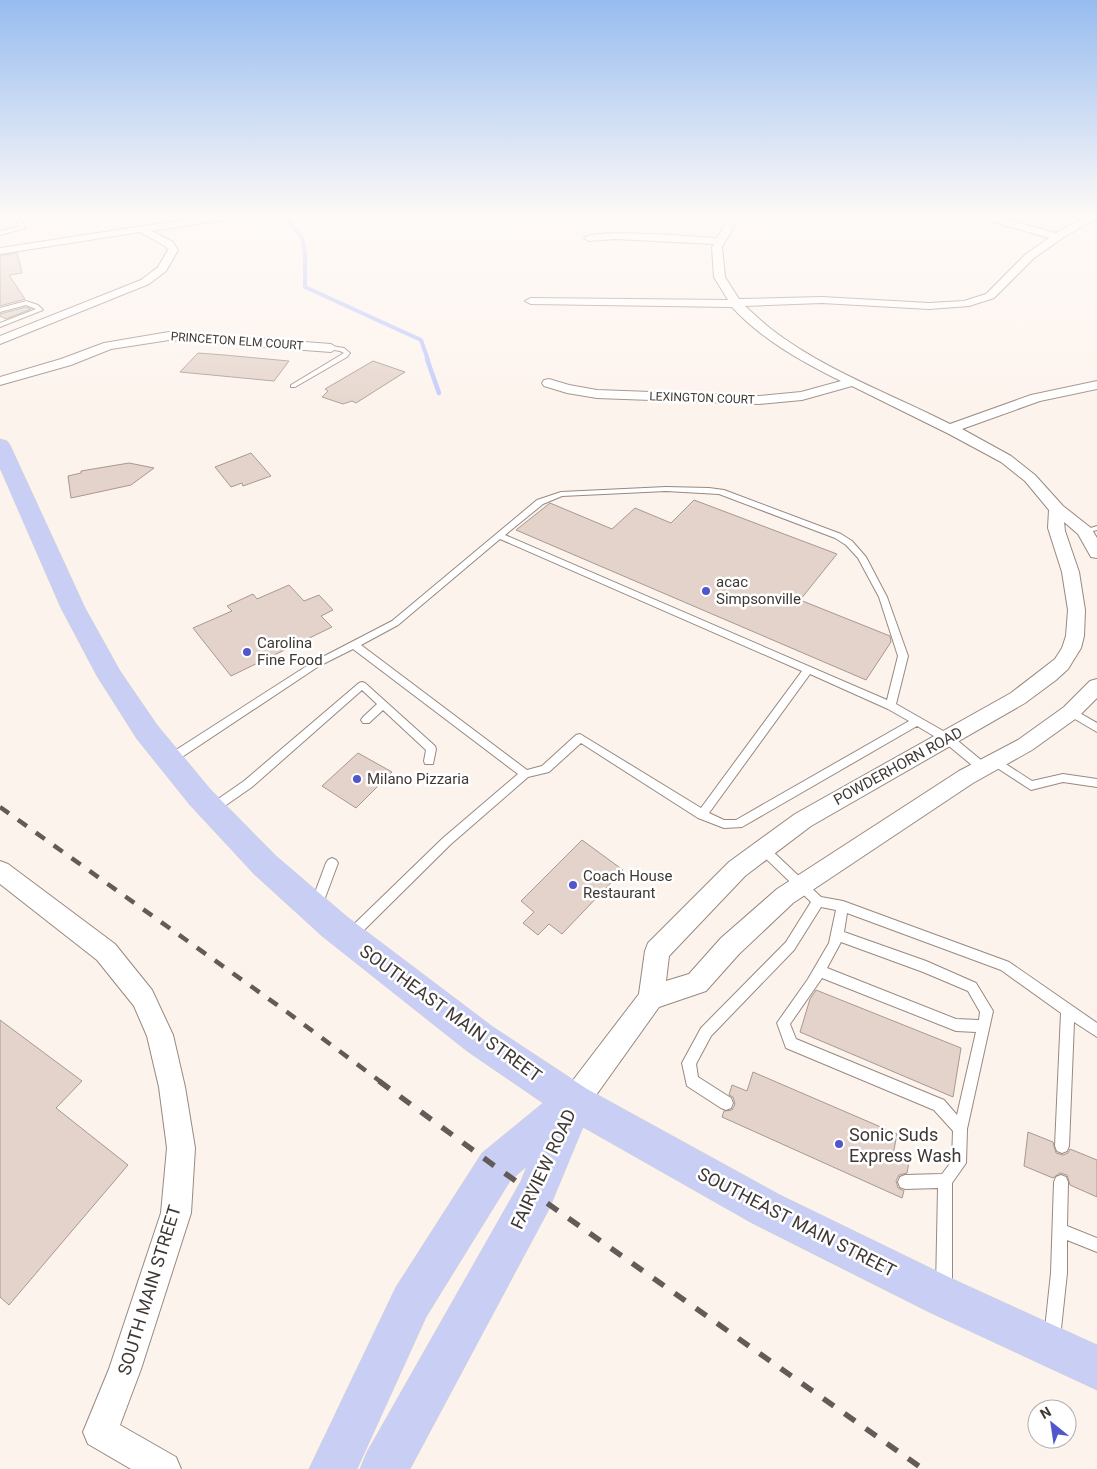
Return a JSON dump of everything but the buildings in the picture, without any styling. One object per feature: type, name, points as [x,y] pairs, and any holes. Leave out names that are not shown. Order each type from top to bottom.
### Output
[{"type":"main road","name":"SOUTHEAST MAIN STREET","points":[[0,445],[73,608],[110,676],[147,732],[212,810],[265,865],[315,910],[480,1039],[574,1102],[766,1209],[944,1297],[1097,1368]]},
{"type":"main road","name":"FAIRVIEW ROAD","points":[[333,1469],[411,1302],[496,1167],[574,1102]]},
{"type":"main road","name":"FAIRVIEW ROAD","points":[[384,1469],[535,1194],[574,1102]]},
{"type":"street","points":[[0,340],[138,285]]},
{"type":"street","points":[[723,285],[726,291],[749,318],[798,352],[853,382],[979,444],[1018,467],[1057,509],[1091,530],[1097,553]]},
{"type":"street","points":[[531,301],[642,304],[822,300],[929,306],[965,304],[990,296],[1001,285]]},
{"type":"street","name":"PRINCETON ELM COURT","points":[[0,381],[66,362],[108,346],[169,336],[331,348]]},
{"type":"street","name":"LEXINGTON COURT","points":[[550,383],[567,389],[597,394],[759,400],[802,396],[853,382]]},
{"type":"street","points":[[949,429],[1036,398],[1097,386]]},
{"type":"street","name":"POWDERHORN ROAD","points":[[574,1102],[651,998],[657,951],[737,869],[803,820],[1018,698],[1046,678],[1066,658],[1072,642],[1075,625],[1076,590],[1063,543],[1056,528],[1057,509]]},
{"type":"street","points":[[651,998],[697,983],[730,946],[785,896],[966,777],[1025,745],[1071,712],[1097,686]]},
{"type":"street","name":"SOUTH MAIN STREET","points":[[0,871],[106,952],[143,998],[160,1035],[172,1087],[181,1148],[176,1214],[125,1370],[100,1432],[164,1469]]},
{"type":"lane","points":[[0,310],[24,302],[37,306],[40,310],[0,325]]},
{"type":"lane","points":[[293,386],[345,356],[347,353],[342,349],[331,348]]},
{"type":"lane","points":[[169,760],[316,664],[395,623],[540,502],[561,494],[666,489],[709,490],[721,492],[838,536],[862,557],[883,597],[903,656],[891,706]]},
{"type":"lane","points":[[500,536],[891,706],[989,764],[1031,786],[1063,778],[1097,783]]},
{"type":"lane","points":[[354,645],[525,774]]},
{"type":"lane","points":[[702,815],[808,670]]},
{"type":"lane","points":[[212,810],[248,784],[362,685],[431,748],[429,762]]},
{"type":"lane","points":[[366,720],[384,704]]},
{"type":"lane","points":[[1071,712],[1097,728]]},
{"type":"lane","points":[[349,938],[446,841],[525,774],[545,769],[580,738],[702,815],[724,824],[738,824],[916,722]]},
{"type":"lane","points":[[763,849],[818,901],[843,906],[1005,966],[1097,1031]]},
{"type":"lane","points":[[315,910],[332,863]]},
{"type":"lane","points":[[726,1103],[692,1081],[689,1063],[706,1032],[790,946],[818,901]]},
{"type":"lane","points":[[843,906],[835,944],[783,1023],[791,1043],[939,1105],[960,1129]]},
{"type":"lane","points":[[837,935],[926,967],[972,987],[987,1011],[960,1129],[960,1163],[945,1181],[944,1297]]},
{"type":"lane","points":[[819,971],[956,1025],[984,1026]]},
{"type":"lane","points":[[1062,1146],[1068,1010]]},
{"type":"lane","points":[[905,1182],[945,1181]]},
{"type":"lane","points":[[1051,1346],[1059,1273],[1061,1182]]},
{"type":"lane","points":[[1060,1230],[1097,1245]]},
{"type":"waterway","points":[[305,285],[305,287],[421,340],[428,360]]},
{"type":"waterway","points":[[427,359],[439,393]]},
{"type":"railway","points":[[0,807],[287,1012],[381,1082]]},
{"type":"railway","points":[[379,1081],[496,1167],[923,1469]]},
{"type":"place","name":"acac Simpsonville","points":[[706,591]]},
{"type":"place","name":"Carolina Fine Food","points":[[247,652]]},
{"type":"place","name":"Milano Pizzaria","points":[[357,779]]},
{"type":"place","name":"Coach House Restaurant","points":[[573,885]]},
{"type":"place","name":"Sonic Suds Express Wash","points":[[839,1144]]}]
